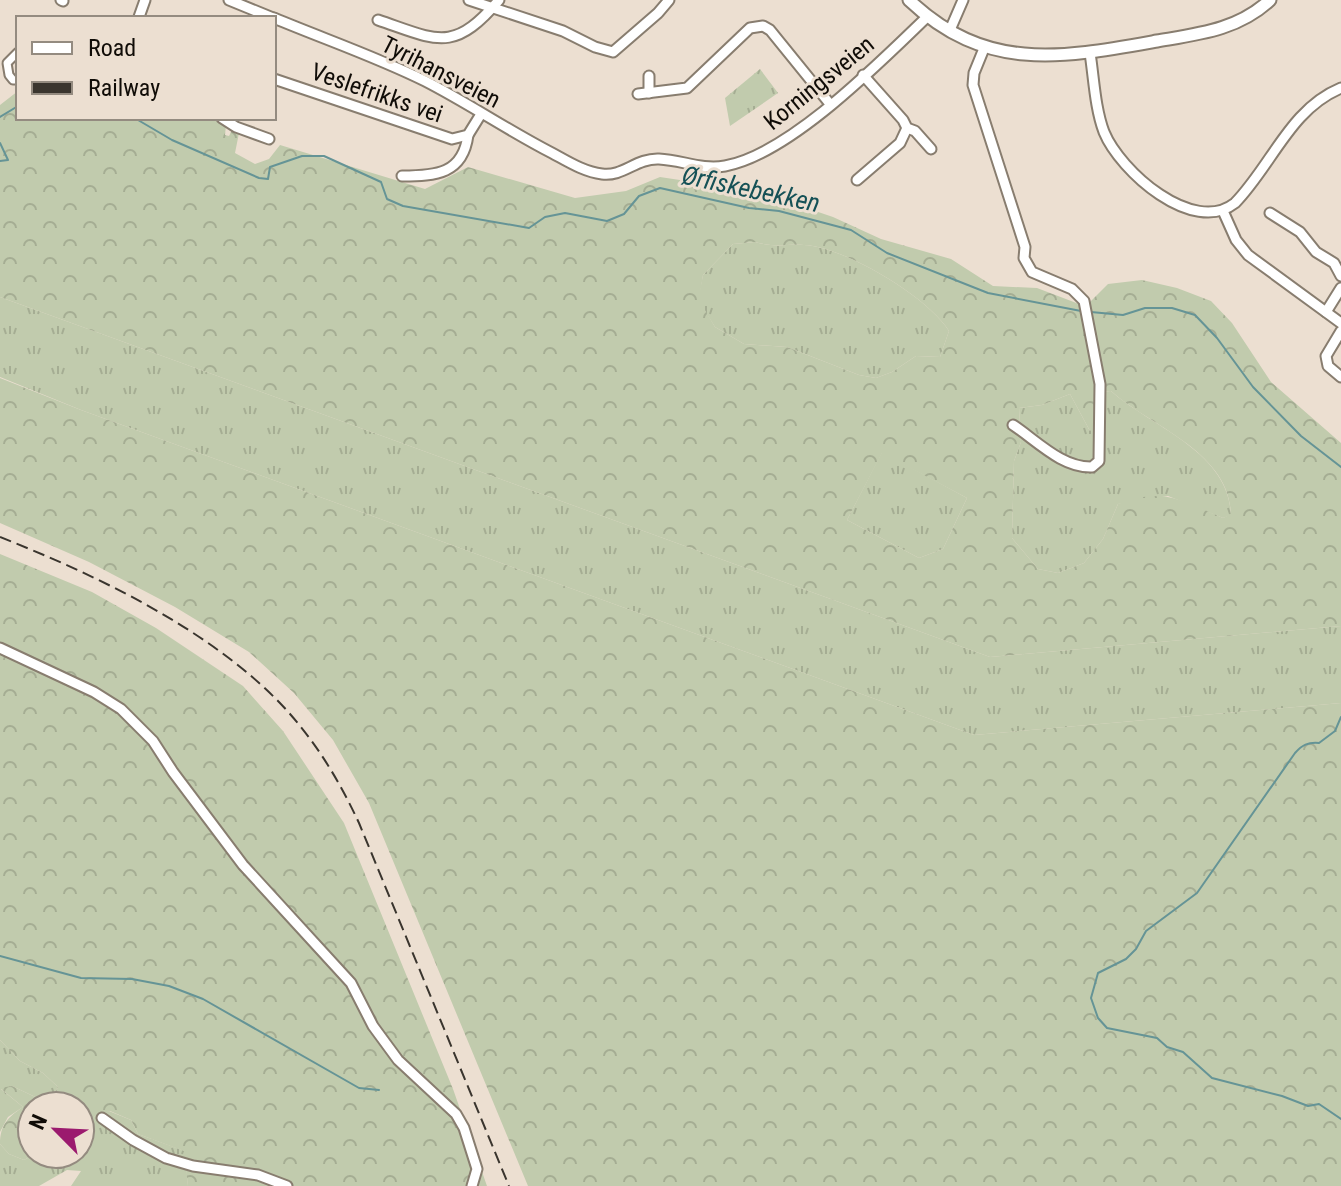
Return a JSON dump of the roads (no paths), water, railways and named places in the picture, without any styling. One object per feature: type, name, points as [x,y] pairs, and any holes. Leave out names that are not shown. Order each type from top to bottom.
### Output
[{"type":"street","name":"Tyrihansveien","points":[[229,0],[269,16]]},
{"type":"street","points":[[469,0],[496,4],[613,52],[669,0]]},
{"type":"street","points":[[909,0],[950,30],[985,46],[1027,56],[1055,57],[1219,29],[1243,20],[1270,0]]},
{"type":"street","points":[[950,30],[963,0]]},
{"type":"street","points":[[378,20],[432,38],[454,39],[496,4]]},
{"type":"street","name":"Korningsveien","points":[[586,169],[606,175],[619,173],[636,162],[661,159],[690,165],[725,166],[770,148],[811,121],[928,16]]},
{"type":"street","name":"Tyrihansveien","points":[[276,19],[407,73],[586,169]]},
{"type":"street","points":[[638,94],[687,88],[750,28],[763,26],[770,30],[830,104]]},
{"type":"street","points":[[985,46],[974,73],[973,85],[1025,247],[1024,258],[1032,272],[1072,289],[1084,301],[1100,384],[1099,461],[1092,467],[1077,465],[1044,448],[1013,425]]},
{"type":"street","points":[[1090,53],[1102,127],[1123,163],[1184,208],[1205,214],[1223,211],[1235,203],[1310,106],[1341,88]]},
{"type":"street","points":[[16,54],[7,63],[7,68],[16,80]]},
{"type":"street","points":[[863,75],[907,128],[915,131],[931,149]]},
{"type":"street","points":[[649,76],[649,93]]},
{"type":"street","name":"Veslefrikks vei","points":[[276,80],[452,139],[468,135]]},
{"type":"street","name":"Veslefrikks vei","points":[[402,176],[423,176],[445,171],[455,165],[462,158],[468,135],[481,114]]},
{"type":"street","points":[[225,120],[269,139]]},
{"type":"street","points":[[857,180],[900,143],[907,128]]},
{"type":"street","points":[[1223,211],[1236,240],[1248,255],[1341,323]]},
{"type":"street","points":[[1270,213],[1300,232],[1316,252],[1334,263],[1341,274]]},
{"type":"street","points":[[1326,312],[1341,288]]},
{"type":"street","points":[[1341,331],[1326,356],[1328,366],[1341,377]]},
{"type":"street","points":[[0,648],[104,698],[121,709],[153,741],[243,865],[351,983],[373,1026],[398,1060],[456,1114],[464,1128],[477,1169],[472,1186]]},
{"type":"street","points":[[102,1118],[166,1158],[193,1166],[247,1173],[287,1186]]},
{"type":"waterway","name":"Ørfiskebekken","points":[[0,117],[16,107]]},
{"type":"waterway","name":"Ørfiskebekken","points":[[138,120],[172,140],[259,178],[268,179],[270,167],[302,156],[324,156],[381,182],[387,199],[403,206],[529,228],[545,217],[565,213],[607,221],[624,214],[639,196],[660,188],[749,208],[779,211],[851,230],[887,253],[988,293],[1081,311]]},
{"type":"waterway","name":"Ørfiskebekken","points":[[0,143],[8,160],[0,161]]},
{"type":"waterway","name":"Ørfiskebekken","points":[[1091,312],[1123,315],[1145,308],[1172,308],[1195,315],[1217,338],[1253,387],[1301,436],[1341,467]]},
{"type":"waterway","points":[[1341,717],[1335,731],[1319,743],[1306,745],[1295,753],[1197,893],[1146,931],[1126,959],[1098,973],[1091,998],[1098,1018],[1107,1028],[1157,1038],[1167,1047],[1183,1052],[1212,1078],[1308,1106],[1319,1104],[1341,1119]]},
{"type":"waterway","points":[[0,956],[81,978],[132,979],[169,986],[203,999],[359,1088],[379,1090]]},
{"type":"railway","points":[[0,537],[111,586],[183,627],[249,674],[302,729],[333,774],[359,823],[509,1186]]}]
